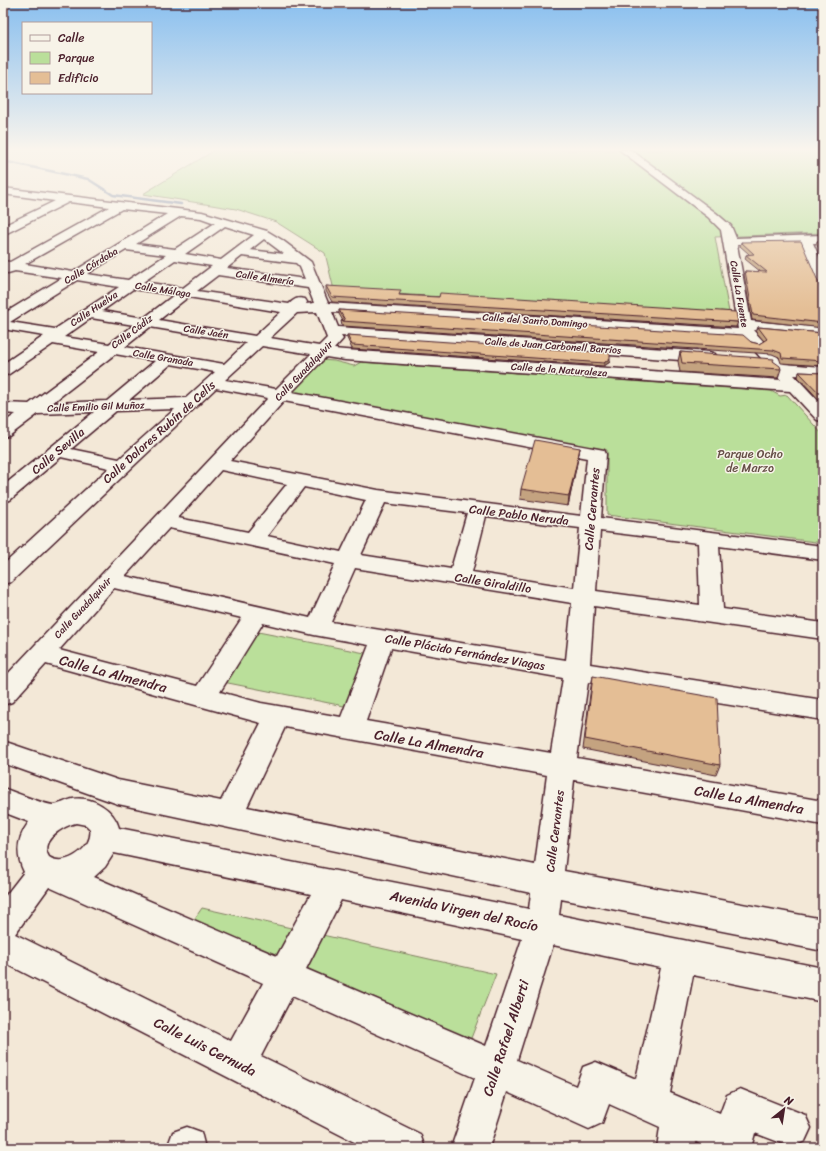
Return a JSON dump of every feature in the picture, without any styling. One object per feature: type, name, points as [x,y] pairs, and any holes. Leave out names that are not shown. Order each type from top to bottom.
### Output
[{"type":"street","points":[[3,232],[58,204]]},
{"type":"street","name":"Calle Guadalquivir","points":[[3,695],[218,464],[280,395],[324,352],[335,339],[316,287],[306,265],[278,243],[263,234],[225,221],[179,212],[102,204]]},
{"type":"street","name":"Calle La Fuente","points":[[697,204],[727,229],[731,242],[745,330],[794,386],[822,414]]},
{"type":"street","points":[[6,268],[119,206]]},
{"type":"street","name":"Calle Córdoba","points":[[3,320],[126,246],[179,212]]},
{"type":"street","name":"Calle Huelva","points":[[3,371],[225,221]]},
{"type":"street","name":"Calle Cádiz","points":[[3,432],[110,349],[263,234]]},
{"type":"street","points":[[731,242],[823,238]]},
{"type":"street","points":[[805,239],[823,281]]},
{"type":"street","name":"Calle Almería","points":[[126,246],[175,254],[219,267],[316,287]]},
{"type":"street","points":[[239,252],[300,260]]},
{"type":"street","name":"Calle Málaga","points":[[6,268],[76,276],[291,309],[323,307]]},
{"type":"street","name":"Calle Dolores Rubín de Celis","points":[[5,572],[123,466],[189,403],[221,376],[316,287]]},
{"type":"street","name":"Calle del Santo Domingo","points":[[323,307],[745,330],[823,332]]},
{"type":"street","name":"Calle Jaén","points":[[88,313],[324,352]]},
{"type":"street","name":"Calle Granada","points":[[3,325],[110,349],[168,359],[221,376]]},
{"type":"street","name":"Calle de Juan Carbonell Barrios","points":[[333,331],[725,358]]},
{"type":"street","points":[[377,358],[386,335]]},
{"type":"street","name":"Calle de la Naturaleza","points":[[324,352],[377,358],[794,386]]},
{"type":"street","name":"Calle Sevilla","points":[[3,496],[168,359]]},
{"type":"street","points":[[748,360],[823,372]]},
{"type":"street","name":"Calle Cervantes","points":[[221,376],[280,395],[597,454],[592,524],[577,671],[562,768],[542,928]]},
{"type":"street","name":"Calle Emilio Gil Muñoz","points":[[3,408],[32,409],[189,403]]},
{"type":"street","points":[[66,453],[123,466]]},
{"type":"street","name":"Calle Pablo Neruda","points":[[218,464],[378,496],[708,539],[822,558]]},
{"type":"street","points":[[253,540],[299,480]]},
{"type":"street","points":[[317,627],[378,496]]},
{"type":"street","points":[[460,578],[478,509]]},
{"type":"street","name":"Calle Giraldillo","points":[[165,521],[348,560],[585,597],[823,631]]},
{"type":"street","points":[[708,539],[712,615]]},
{"type":"street","name":"Calle Plácido Fernández Viagas","points":[[110,580],[317,627],[577,671],[823,710]]},
{"type":"street","points":[[203,698],[257,614]]},
{"type":"street","points":[[350,729],[383,638]]},
{"type":"street","name":"Calle La Almendra","points":[[40,654],[203,698],[277,716],[562,768],[823,813]]},
{"type":"street","points":[[229,815],[277,716]]},
{"type":"street","points":[[3,752],[118,792],[548,882],[823,935]]},
{"type":"street","points":[[3,800],[54,818]]},
{"type":"street","points":[[49,872],[68,873],[81,868],[93,860],[102,850],[106,838],[106,829],[102,820],[87,811],[76,810],[54,818],[44,825],[36,834],[32,845],[32,855],[35,864],[49,872],[589,1110],[596,1080],[669,1123],[735,1140],[740,1108],[792,1128]]},
{"type":"street","name":"Avenida Virgen del Rocío","points":[[106,838],[823,985]]},
{"type":"street","points":[[3,924],[49,872]]},
{"type":"street","points":[[238,1064],[334,884]]},
{"type":"street","name":"Calle Rafael Alberti","points":[[473,1147],[496,1069],[542,928]]},
{"type":"street","name":"Calle Luis Cernuda","points":[[3,945],[406,1148]]},
{"type":"street","points":[[669,1123],[680,956]]},
{"type":"green space","points":[[203,204],[823,204],[823,233],[715,237],[729,312],[721,311],[721,315],[334,290],[325,253],[276,222],[236,209]]},
{"type":"green space","name":"Parque Ocho de Marzo","points":[[322,360],[334,361],[354,366],[361,362],[771,391],[780,396],[787,395],[823,435],[823,543],[607,515],[607,450],[291,393]]},
{"type":"green space","points":[[253,631],[370,654],[349,707],[223,682]]},
{"type":"green space","points":[[202,908],[496,974],[466,1051],[191,924]]},
{"type":"building","points":[[823,240],[823,248],[817,241]]},
{"type":"building","points":[[801,241],[823,293],[823,323],[753,315],[745,271],[767,272],[746,255],[754,254],[741,242]]},
{"type":"building","points":[[326,286],[401,290],[399,295],[439,297],[440,293],[736,312],[738,322],[332,297]]},
{"type":"building","points":[[339,310],[743,335],[751,342],[759,344],[767,339],[758,327],[823,333],[823,361],[782,358],[781,353],[773,350],[341,321],[345,320]]},
{"type":"building","points":[[347,335],[610,353],[610,358],[604,363],[352,345]]},
{"type":"building","points":[[680,352],[774,359],[773,361],[780,366],[781,369],[682,363]]},
{"type":"building","points":[[799,372],[823,373],[823,397]]},
{"type":"building","points":[[535,440],[580,448],[569,496],[521,489]]},
{"type":"building","points":[[593,676],[717,698],[720,765],[585,739]]}]
